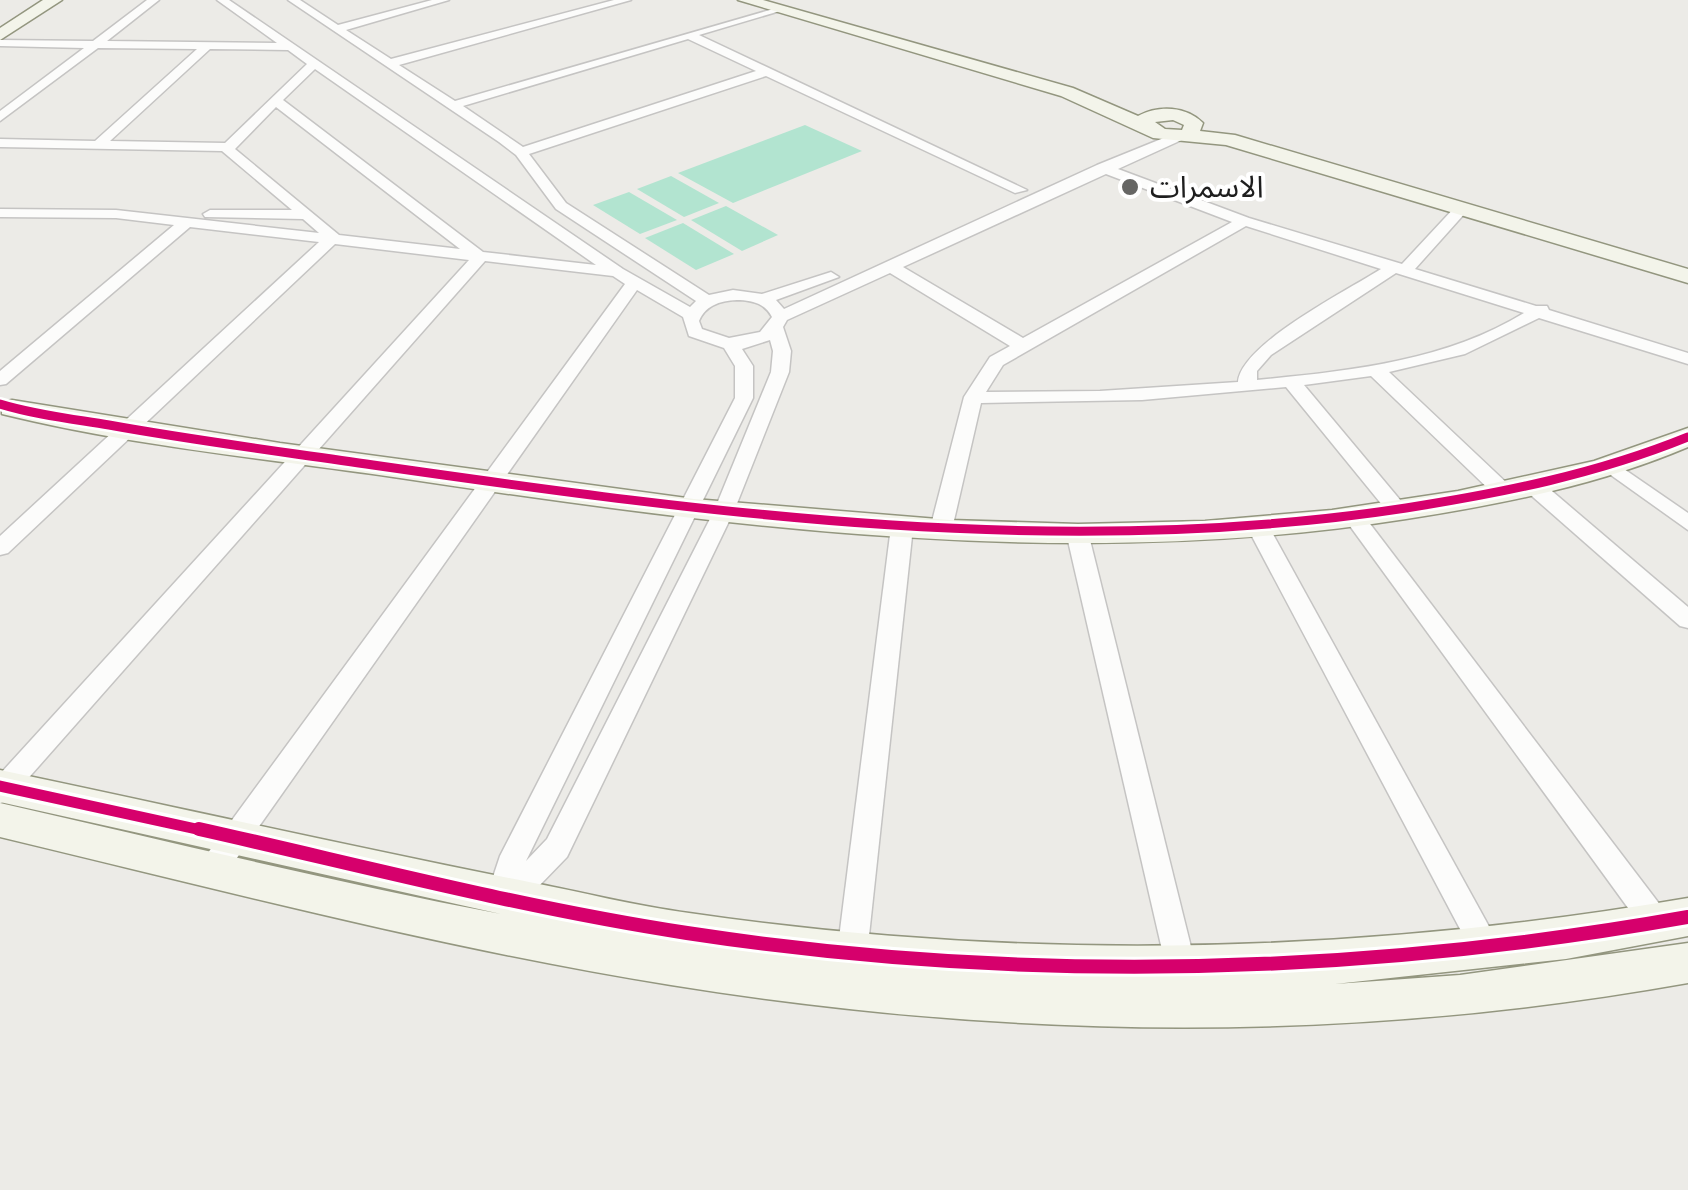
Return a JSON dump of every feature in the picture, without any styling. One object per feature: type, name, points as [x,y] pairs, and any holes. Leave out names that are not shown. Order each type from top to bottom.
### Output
[{"type":"street","points":[[0,26],[40,0]]},
{"type":"street","points":[[0,35],[54,0]]},
{"type":"street","points":[[0,117],[154,0]]},
{"type":"street","points":[[222,0],[625,277],[691,316]]},
{"type":"street","points":[[292,0],[521,152],[560,206],[707,301]]},
{"type":"street","points":[[336,28],[444,0]]},
{"type":"street","points":[[388,64],[626,0]]},
{"type":"street","points":[[746,0],[776,4],[1161,114],[1187,129],[1688,264]]},
{"type":"street","points":[[451,106],[776,4]]},
{"type":"street","points":[[689,34],[1020,190]]},
{"type":"street","points":[[885,36],[1084,97],[1144,126],[1187,129],[1228,139],[1688,276]]},
{"type":"street","points":[[0,44],[292,47]]},
{"type":"street","points":[[99,144],[207,46]]},
{"type":"street","points":[[228,148],[315,62]]},
{"type":"street","points":[[521,152],[766,72]]},
{"type":"street","points":[[276,101],[480,256]]},
{"type":"street","points":[[1161,114],[1144,119],[1144,126],[1118,148],[825,280],[763,299],[733,295],[707,301],[691,316],[691,327],[702,337],[730,344],[752,341],[777,322],[1187,129]]},
{"type":"street","points":[[0,143],[228,148],[334,239]]},
{"type":"street","points":[[1102,168],[1244,221],[1542,310],[1688,359]]},
{"type":"street","points":[[1247,386],[1248,370],[1265,351],[1401,267],[1461,209]]},
{"type":"street","points":[[0,228],[9,213],[302,215]]},
{"type":"street","points":[[116,214],[480,256],[625,277]]},
{"type":"street","points":[[941,530],[974,398],[989,369],[1020,344],[1244,221]]},
{"type":"street","points":[[0,380],[184,224]]},
{"type":"street","points":[[0,548],[132,430],[334,239]]},
{"type":"street","points":[[480,256],[1,796],[224,854],[493,913],[677,948],[848,988],[1184,1007],[1393,1000],[1688,963]]},
{"type":"street","points":[[892,267],[1020,344]]},
{"type":"street","points":[[224,854],[490,482],[625,277]]},
{"type":"street","points":[[493,913],[557,848],[724,511],[780,372],[782,352],[777,322],[763,299]]},
{"type":"street","points":[[974,398],[1153,395],[1376,370],[1476,346],[1542,310]]},
{"type":"street","points":[[493,913],[514,856],[744,398],[744,366],[730,344]]},
{"type":"street","points":[[1376,370],[1518,489],[1688,620]]},
{"type":"street","points":[[1292,381],[1399,512]]},
{"type":"street","points":[[4,407],[132,430],[689,509],[941,530],[1077,532],[1258,527],[1399,512],[1518,489],[1688,438]]},
{"type":"street","points":[[1608,464],[1688,522]]},
{"type":"street","points":[[677,948],[1181,967],[1352,963],[1488,952],[1673,920],[1354,517]]},
{"type":"street","points":[[852,954],[902,527]]},
{"type":"street","points":[[1258,527],[1488,952]]},
{"type":"street","points":[[1077,532],[1181,967]]},
{"type":"green space","points":[[805,125],[862,151],[733,203],[678,173]]},
{"type":"green space","points":[[671,176],[719,203],[684,217],[637,189]]},
{"type":"green space","points":[[629,192],[677,220],[640,234],[593,205]]},
{"type":"green space","points":[[726,206],[778,235],[742,251],[691,220]]},
{"type":"green space","points":[[683,223],[734,254],[696,270],[645,238]]},
{"type":"cycle path","points":[[0,404],[37,414],[196,439],[631,501],[910,527],[1049,533],[1188,531],[1327,520],[1465,499],[1550,481],[1606,467],[1688,437]]},
{"type":"cycle path","points":[[0,786],[673,931],[811,950],[936,961],[1063,968],[1316,965],[1442,955],[1566,939],[1688,917]]},
{"type":"place","name":"الاسمرات","points":[[1130,187]]}]
